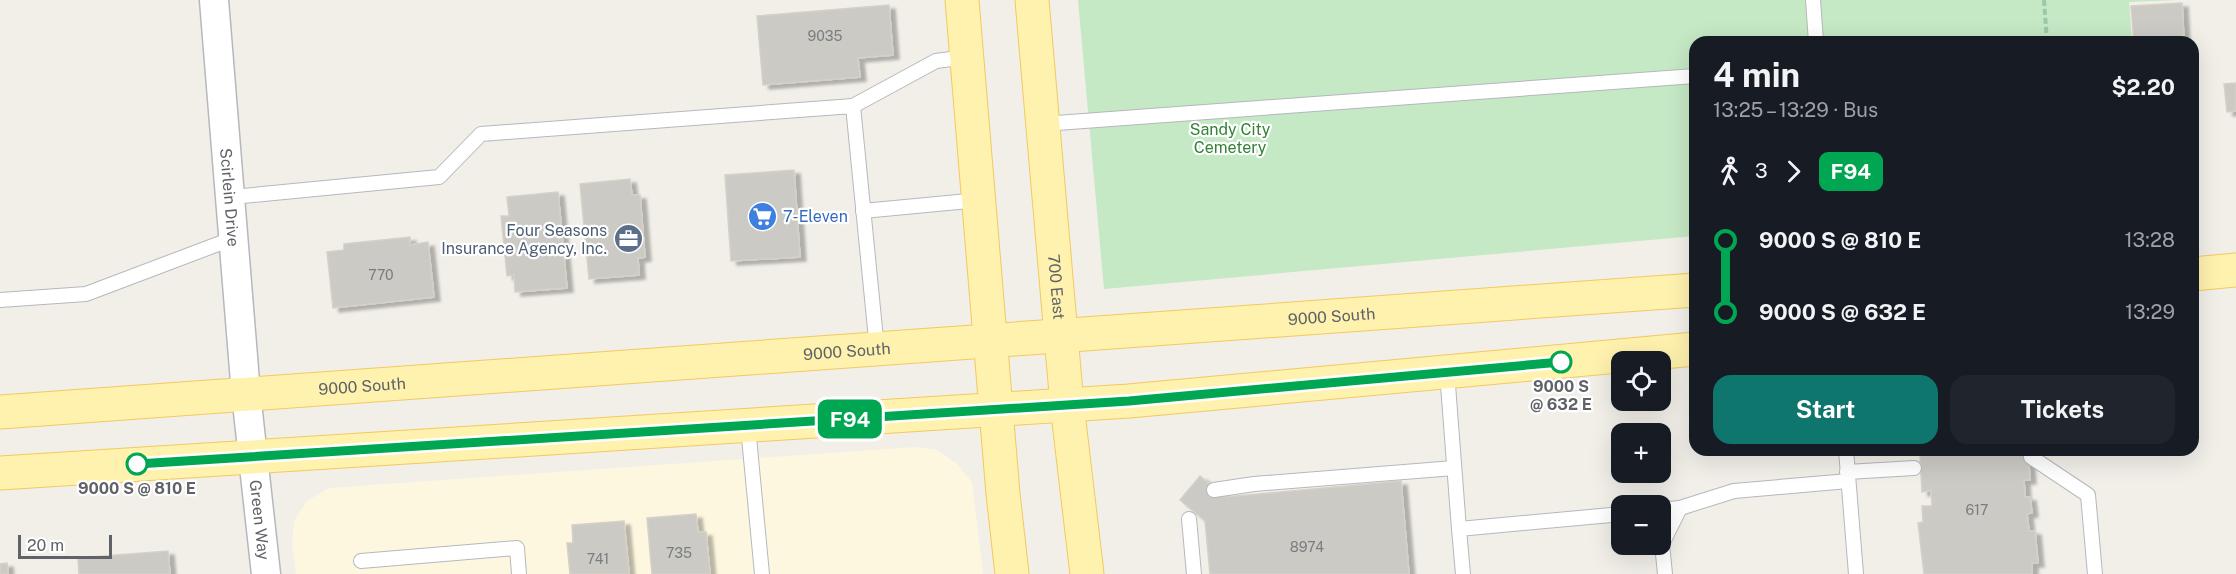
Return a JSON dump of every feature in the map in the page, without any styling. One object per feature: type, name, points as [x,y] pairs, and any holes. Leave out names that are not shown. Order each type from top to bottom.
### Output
[{"type":"main road","points":[[962,0],[1012,574]]},
{"type":"main road","name":"700 East","points":[[1032,0],[1060,335],[1087,574]]},
{"type":"main road","points":[[2199,273],[2236,270]]},
{"type":"main road","name":"9000 South","points":[[0,412],[1689,290]]},
{"type":"main road","points":[[0,474],[1067,405],[1689,350]]},
{"type":"street","name":"Scirlein Drive","points":[[214,0],[232,197],[246,394]]},
{"type":"street","name":"Green Way","points":[[246,394],[266,574]]},
{"type":"lane","points":[[1813,0],[1816,36]]},
{"type":"lane","points":[[232,197],[439,177],[481,134],[853,106],[936,61],[966,57]]},
{"type":"lane","points":[[1043,124],[1689,76]]},
{"type":"lane","points":[[853,106],[877,349]]},
{"type":"lane","points":[[863,211],[979,200]]},
{"type":"lane","points":[[0,296],[86,294],[234,238]]},
{"type":"lane","points":[[1447,372],[1463,574]]},
{"type":"lane","points":[[748,427],[762,574]]},
{"type":"lane","points":[[1845,456],[1856,574]]},
{"type":"lane","points":[[2031,457],[2088,495],[2095,574]]},
{"type":"lane","points":[[1214,490],[1254,484],[1454,468]]},
{"type":"lane","points":[[1671,509],[1734,491],[1914,468]]},
{"type":"lane","points":[[1665,574],[1662,544],[1680,508]]},
{"type":"lane","points":[[1459,529],[1611,515]]},
{"type":"lane","points":[[1189,519],[1194,574]]},
{"type":"lane","points":[[361,561],[517,548],[519,574]]},
{"type":"path","points":[[2044,0],[2047,36]]},
{"type":"shaded area","points":[[916,447],[937,450],[956,463],[972,482],[983,574],[296,574],[292,544],[294,521],[307,501],[329,488]]},
{"type":"green space","name":"Sandy City Cemetery","points":[[1078,0],[2177,0],[2129,2],[2132,36],[1689,36],[1689,237],[1104,289]]},
{"type":"building","points":[[2182,3],[2184,36],[2134,36],[2131,6]]},
{"type":"building","points":[[889,5],[893,55],[858,58],[860,77],[763,85],[757,16]]},
{"type":"building","points":[[2236,83],[2236,111],[2227,112],[2224,84]]},
{"type":"building","name":"7-Eleven","points":[[794,170],[800,257],[731,261],[725,175]]},
{"type":"building","points":[[630,179],[632,195],[640,195],[645,257],[638,258],[639,275],[589,279],[580,184]]},
{"type":"building","points":[[558,192],[567,288],[515,292],[514,275],[507,276],[501,216],[509,216],[507,197]]},
{"type":"building","points":[[410,237],[410,245],[428,242],[434,297],[333,308],[327,252],[344,250],[344,244]]},
{"type":"building","points":[[1920,456],[2028,456],[2030,480],[2024,480],[2025,497],[2030,497],[2032,513],[2027,514],[2029,531],[2035,531],[2038,563],[2032,563],[2032,574],[1924,574],[1918,523],[1923,522],[1922,506],[1932,506],[1931,490],[1922,492]]},
{"type":"building","points":[[1200,476],[1225,497],[1401,481],[1409,574],[1210,574],[1205,521],[1180,500]]},
{"type":"building","points":[[696,514],[698,532],[706,532],[710,574],[652,574],[647,518]]},
{"type":"building","points":[[624,521],[629,574],[570,574],[567,543],[573,543],[572,525]]},
{"type":"building","points":[[168,551],[170,574],[79,574],[78,558]]},
{"type":"building","points":[[7,563],[8,574],[0,574],[0,564]]},
{"type":"bus line","name":"F94","points":[[137,464],[1129,401],[1561,362]]},
{"type":"place","name":"7-Eleven","points":[[762,216]]},
{"type":"place","name":"Four Seasons Insurance Agency, Inc.","points":[[628,239]]},
{"type":"place","name":"9000 S @ 632 E","points":[[1561,362]]},
{"type":"place","name":"9000 S @ 810 E","points":[[137,464]]}]
